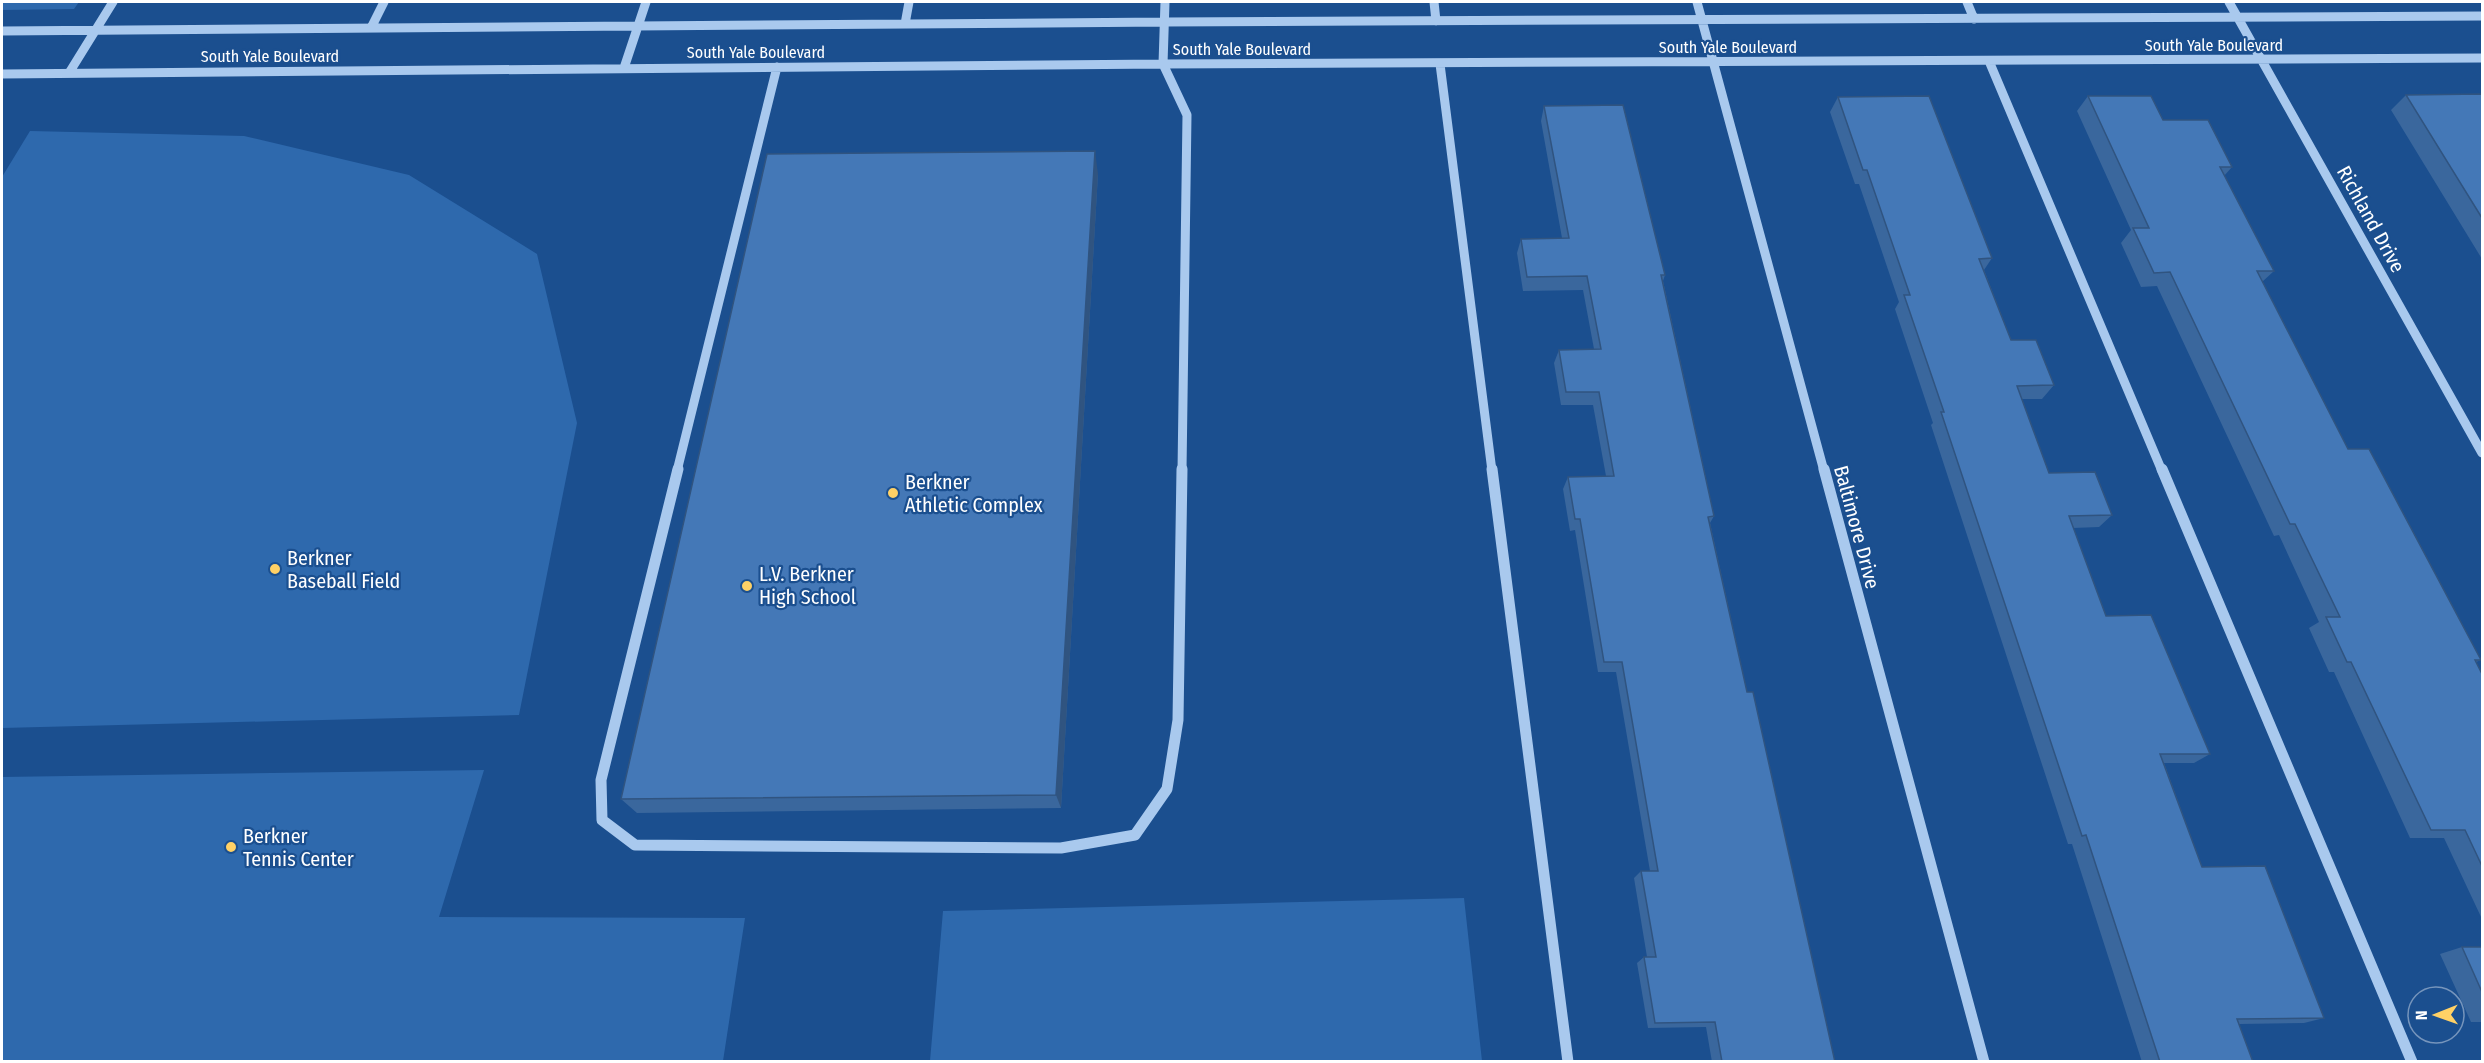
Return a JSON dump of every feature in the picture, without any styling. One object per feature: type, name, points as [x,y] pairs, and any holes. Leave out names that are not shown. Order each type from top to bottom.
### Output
[{"type":"street","points":[[69,73],[113,2]]},
{"type":"street","points":[[371,28],[384,2]]},
{"type":"street","points":[[624,68],[646,2]]},
{"type":"street","points":[[905,24],[909,2]]},
{"type":"street","points":[[777,67],[601,780],[602,820],[635,845],[1061,848],[1135,835],[1167,789],[1178,720],[1186,115],[1163,64],[1165,2]]},
{"type":"street","points":[[1434,2],[1436,21]]},
{"type":"street","name":"Baltimore Drive","points":[[1696,2],[1984,1062]]},
{"type":"street","points":[[1967,2],[1974,19]]},
{"type":"street","name":"Richland Drive","points":[[2229,2],[2482,453]]},
{"type":"street","name":"South Yale Boulevard","points":[[2,31],[1165,22],[2482,16]]},
{"type":"street","name":"South Yale Boulevard","points":[[2,74],[1163,64],[2482,58]]},
{"type":"street","points":[[1989,61],[2412,1062]]},
{"type":"street","points":[[1440,64],[1568,1062]]},
{"type":"shaded area","points":[[2,2],[79,2],[74,9],[2,10]]},
{"type":"shaded area","name":"Berkner Baseball Field","points":[[30,131],[244,136],[409,175],[537,254],[577,423],[519,715],[2,728],[2,177]]},
{"type":"shaded area","name":"Berkner Tennis Center","points":[[484,770],[439,917],[745,918],[723,1061],[2,1061],[2,777]]},
{"type":"shaded area","points":[[1464,898],[1482,1061],[930,1061],[943,911]]},
{"type":"building","points":[[2482,94],[2482,218],[2406,95]]},
{"type":"building","points":[[1929,96],[1992,258],[1979,259],[2011,340],[2036,340],[2054,385],[2017,386],[2049,473],[2095,472],[2112,515],[2069,516],[2106,616],[2151,615],[2210,754],[2160,754],[2202,867],[2265,866],[2324,1018],[2237,1019],[2253,1062],[2160,1062],[2086,835],[2082,836],[1941,412],[1944,412],[1904,295],[1910,295],[1867,170],[1863,170],[1838,97]]},
{"type":"building","points":[[2088,96],[2151,96],[2163,120],[2208,120],[2232,167],[2220,167],[2274,271],[2257,271],[2348,449],[2369,449],[2481,660],[2475,660],[2482,674],[2482,866],[2465,830],[2431,830],[2351,662],[2347,662],[2326,617],[2340,617],[2295,524],[2290,524],[2170,272],[2154,273],[2133,228],[2149,228]]},
{"type":"building","points":[[1623,105],[1665,275],[1661,275],[1714,516],[1708,517],[1747,692],[1753,692],[1835,1062],[1722,1062],[1715,1022],[1655,1023],[1644,957],[1656,957],[1641,871],[1658,871],[1622,662],[1604,662],[1580,519],[1575,519],[1568,477],[1614,476],[1599,392],[1566,392],[1559,350],[1601,349],[1587,276],[1527,277],[1521,239],[1569,238],[1544,106]]},
{"type":"building","name":"Berkner Athletic Complex","points":[[1095,151],[1056,795],[621,799],[767,154]]},
{"type":"building","points":[[2462,947],[2482,947],[2482,992]]},
{"type":"place","name":"Berkner Athletic Complex","points":[[893,493]]},
{"type":"place","name":"Berkner Baseball Field","points":[[275,569]]},
{"type":"place","name":"L.V. Berkner High School","points":[[747,586]]},
{"type":"place","name":"Berkner Tennis Center","points":[[231,847]]}]
